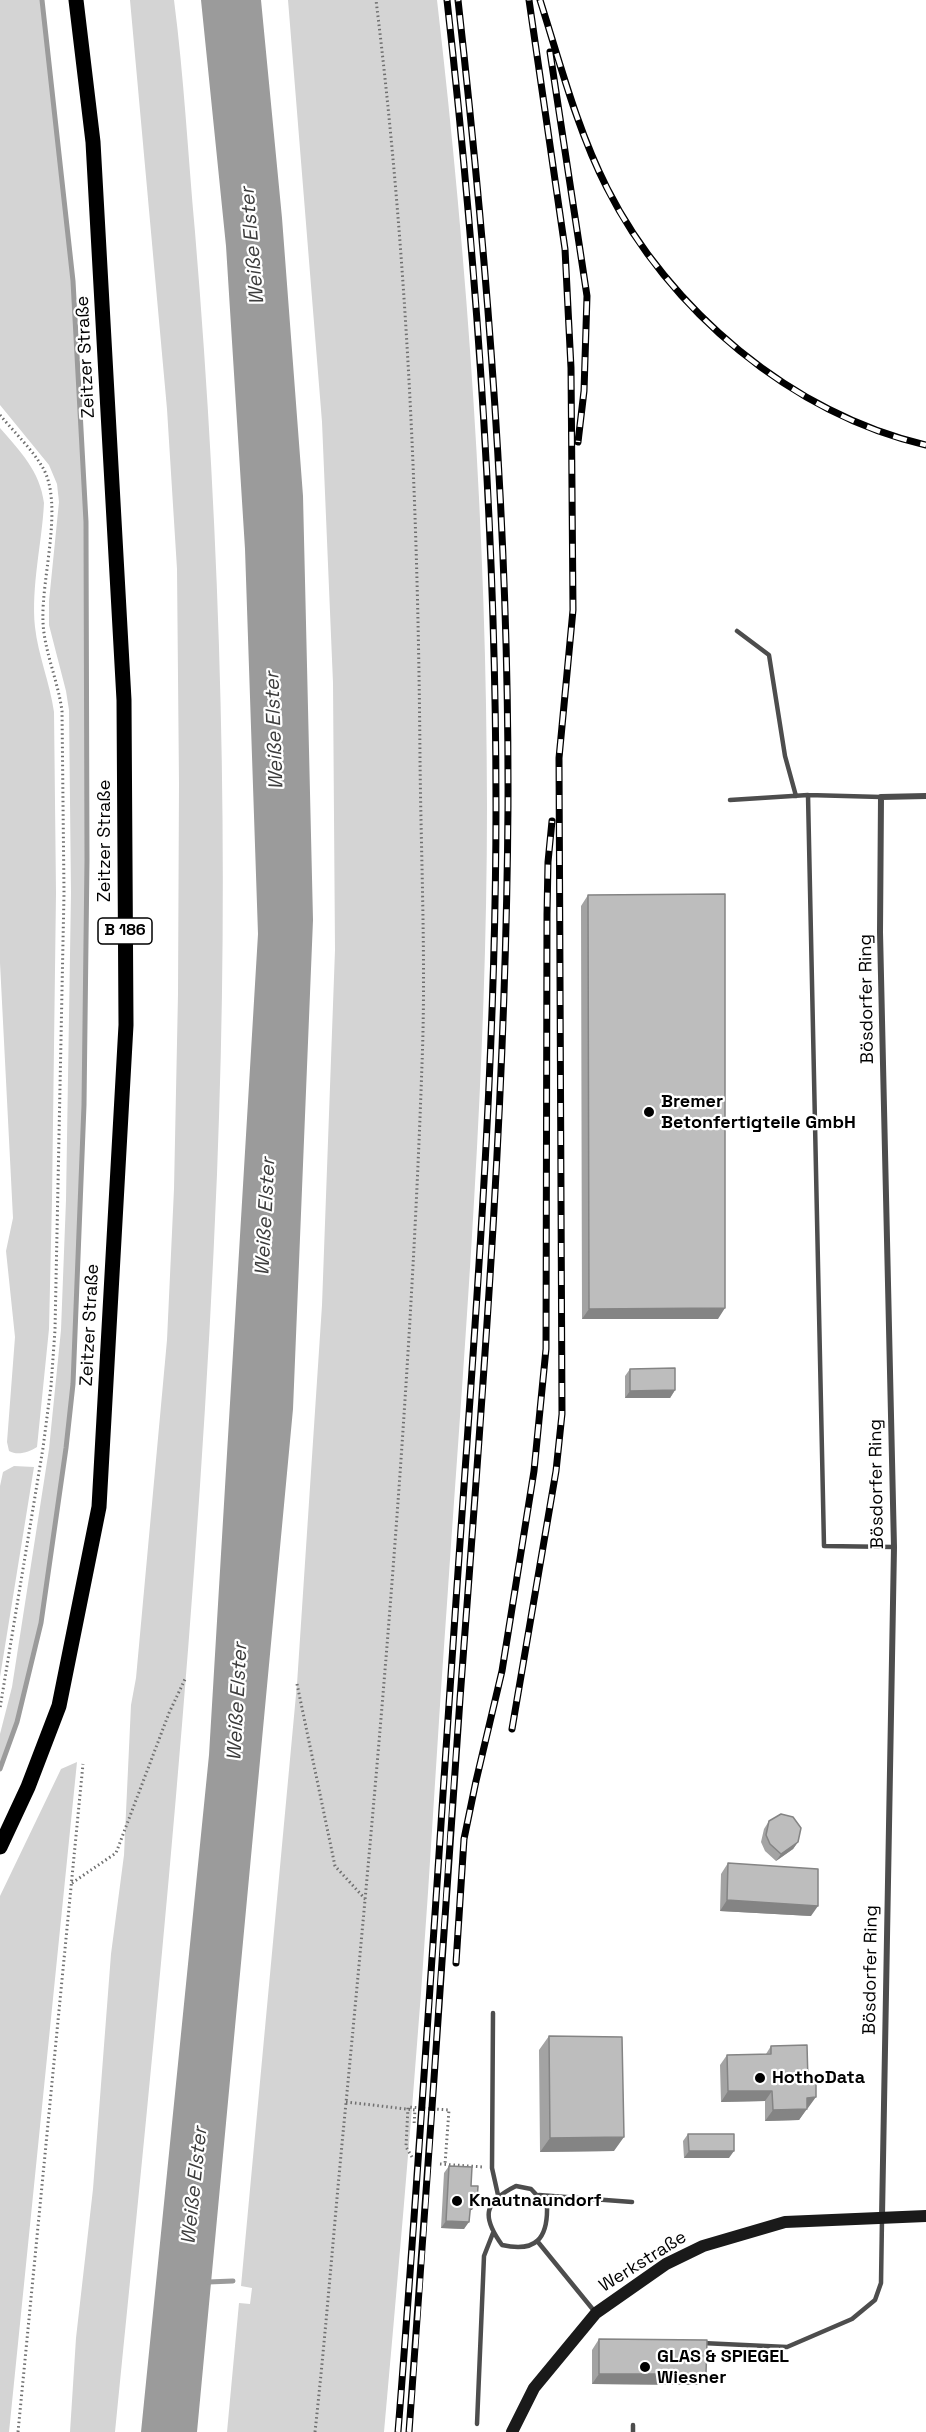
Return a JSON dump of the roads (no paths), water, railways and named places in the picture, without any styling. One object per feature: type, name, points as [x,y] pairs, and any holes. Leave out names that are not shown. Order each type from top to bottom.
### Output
[{"type":"main road","name":"Zeitzer Straße","points":[[0,1847],[28,1787],[59,1706],[99,1507],[126,1025],[124,700],[93,142],[76,0]]},
{"type":"main road","name":"Werkstraße","points":[[512,2432],[534,2388],[596,2313],[666,2265],[703,2246],[785,2222],[882,2216],[926,2216]]},
{"type":"street","points":[[881,797],[926,796]]},
{"type":"street","name":"Bösdorfer Ring","points":[[881,797],[880,932],[894,1546],[882,2216]]},
{"type":"lane","points":[[737,631],[769,655],[785,756],[796,796]]},
{"type":"lane","points":[[808,795],[824,1546],[894,1546]]},
{"type":"lane","points":[[730,800],[808,795],[881,797]]},
{"type":"lane","points":[[493,2013],[492,2168],[498,2195]]},
{"type":"lane","points":[[516,2186],[531,2188],[539,2195],[548,2206],[548,2224],[538,2242],[518,2249],[502,2245],[493,2233],[489,2222],[490,2207],[498,2195],[516,2186]]},
{"type":"lane","points":[[539,2195],[632,2202]]},
{"type":"lane","points":[[692,2343],[787,2347],[852,2319],[875,2300],[881,2283],[882,2216]]},
{"type":"lane","points":[[477,2424],[484,2256],[493,2233]]},
{"type":"lane","points":[[538,2242],[596,2313]]},
{"type":"lane","points":[[633,2425],[633,2432]]},
{"type":"water","name":"Weiße Elster","points":[[201,0],[261,0],[282,218],[303,496],[313,920],[293,1409],[197,2432],[141,2432],[209,1755],[258,934],[245,549],[226,246]]},
{"type":"waterway","points":[[0,1769],[17,1722],[41,1623],[66,1448],[73,1384],[84,1105],[87,860],[86,522],[73,281],[42,0]]},
{"type":"waterway","points":[[208,2282],[233,2281]]},
{"type":"railway","points":[[398,2432],[477,1303],[488,1105],[495,906],[493,604],[483,402],[467,201],[447,0]]},
{"type":"railway","points":[[409,2432],[492,1253],[506,918],[507,705],[501,503],[479,201],[458,0]]},
{"type":"railway","points":[[512,1729],[556,1471],[562,1414],[559,758],[573,610],[571,368],[565,249],[529,0]]},
{"type":"railway","points":[[540,0],[570,96],[596,166],[633,233],[664,275],[700,315],[740,351],[783,382],[829,409],[877,430],[926,445]]},
{"type":"railway","points":[[550,52],[587,296],[584,391],[578,442]]},
{"type":"railway","points":[[456,1963],[464,1839],[502,1671],[534,1471],[546,1349],[547,914],[552,821]]},
{"type":"place","name":"Bremer Betonfertigteile GmbH","points":[[649,1112]]},
{"type":"place","name":"HothoData","points":[[760,2078]]},
{"type":"place","name":"Knautnaundorf","points":[[457,2201]]},
{"type":"place","name":"GLAS & SPIEGEL Wiesner","points":[[645,2367]]}]
